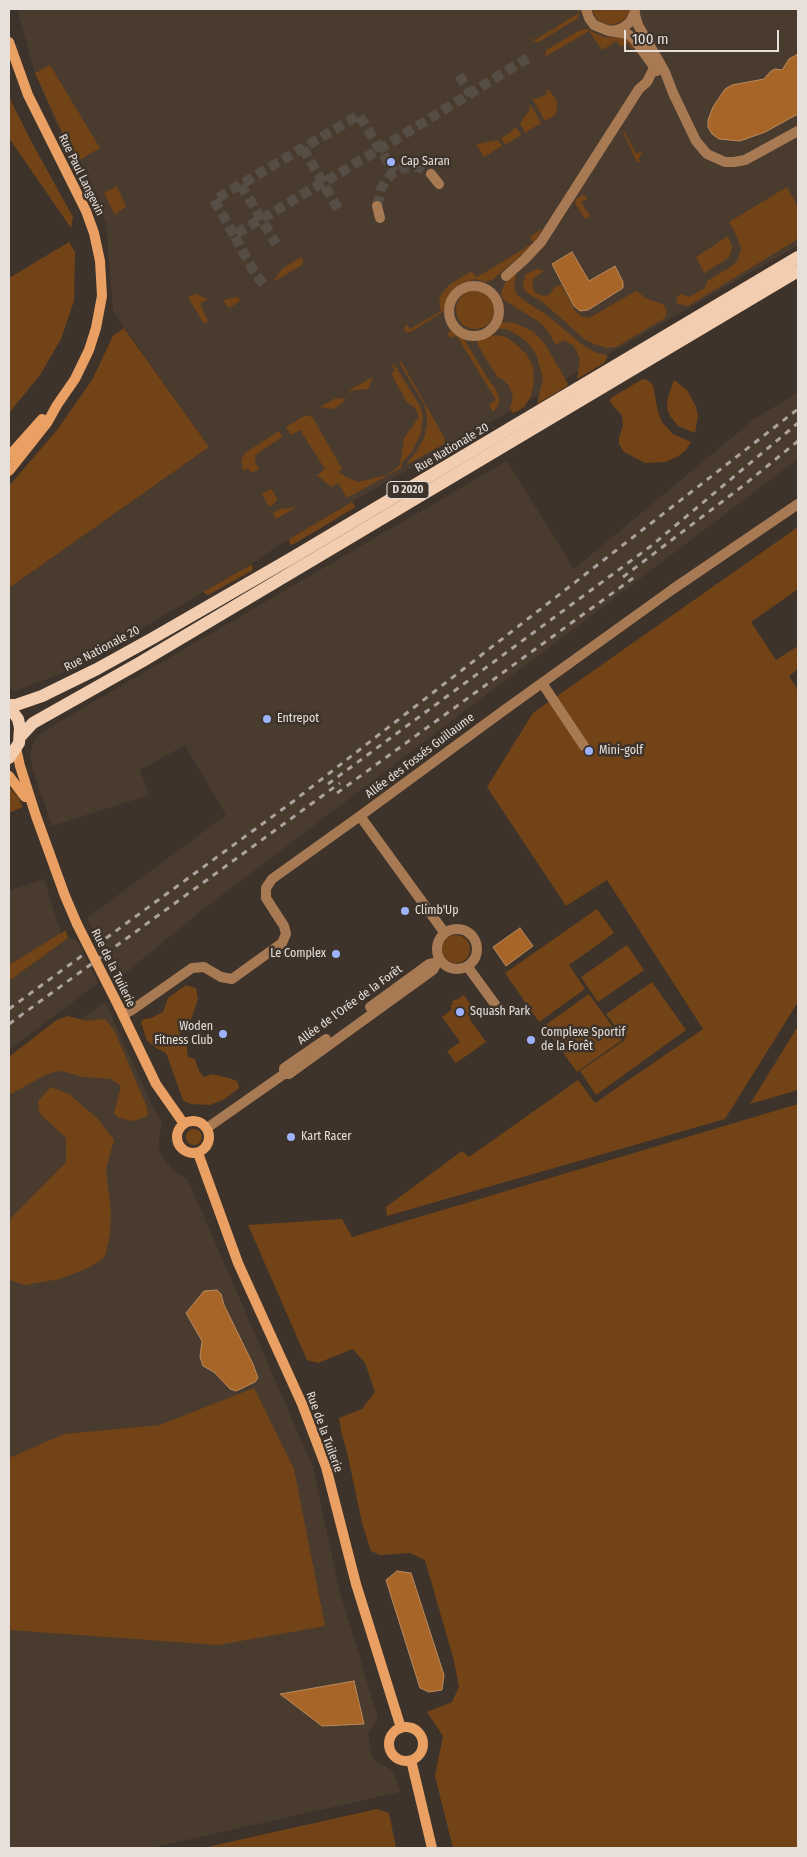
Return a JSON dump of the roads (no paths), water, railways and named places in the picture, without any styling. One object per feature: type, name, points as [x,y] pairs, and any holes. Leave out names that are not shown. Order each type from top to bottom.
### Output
[{"type":"main road","name":"Rue Nationale 20","points":[[9,706],[42,696],[97,669],[169,629],[423,481],[798,257]]},
{"type":"main road","name":"Rue Nationale 20","points":[[15,748],[33,723],[136,666],[798,271]]},
{"type":"main road","points":[[9,706],[18,719],[20,728],[15,748]]},
{"type":"street","points":[[586,9],[594,25],[609,31],[628,34],[665,72],[696,141],[707,154],[717,159],[734,162],[745,160],[798,131]]},
{"type":"street","points":[[609,31],[624,27],[635,12]]},
{"type":"street","points":[[635,12],[638,25],[656,64]]},
{"type":"street","name":"Rue Paul Langevin","points":[[9,42],[28,95],[86,211],[94,232],[100,261],[102,296],[96,328],[89,350],[76,378],[47,423],[9,471]]},
{"type":"street","points":[[506,276],[542,242],[639,89],[646,71],[646,65],[636,42]]},
{"type":"street","points":[[639,89],[647,82],[656,64]]},
{"type":"street","points":[[431,174],[439,184]]},
{"type":"street","points":[[377,206],[380,218]]},
{"type":"street","points":[[474,286],[487,289],[496,298],[499,308],[496,322],[492,328],[479,335],[463,333],[453,323],[450,316],[452,301],[456,295],[467,287],[474,286]]},
{"type":"street","name":"Rue Paul Langevin","points":[[9,456],[57,405]]},
{"type":"street","name":"Allée des Fossés Guillaume","points":[[121,1011],[132,1010],[192,968],[204,967],[221,977],[232,979],[282,943],[285,940],[286,930],[266,898],[268,883],[673,589],[798,504]]},
{"type":"street","points":[[542,683],[584,746]]},
{"type":"street","name":"Rue de la Tuilerie","points":[[15,748],[36,816],[77,924],[156,1084],[184,1124]]},
{"type":"street","name":"Rue de la Tuilerie","points":[[9,776],[23,792],[36,816]]},
{"type":"street","points":[[360,816],[444,932]]},
{"type":"street","points":[[459,928],[466,930],[475,939],[477,951],[475,957],[467,966],[453,969],[439,962],[438,942],[444,932],[459,928]]},
{"type":"street","name":"Allée de l'Orée de la Forêt","points":[[207,1128],[284,1074],[284,1068],[429,964],[439,962]]},
{"type":"street","points":[[467,966],[500,1011]]},
{"type":"street","points":[[194,1121],[203,1124],[207,1128],[209,1133],[208,1143],[203,1150],[189,1153],[181,1149],[177,1141],[178,1131],[184,1124],[194,1121]]},
{"type":"street","name":"Rue de la Tuilerie","points":[[198,1152],[238,1263],[302,1404],[326,1467],[356,1584],[401,1728]]},
{"type":"street","points":[[401,1728],[416,1731],[422,1740],[422,1750],[416,1758],[411,1760],[397,1759],[391,1752],[391,1738],[401,1728]]},
{"type":"street","points":[[411,1760],[432,1848]]},
{"type":"tunnel","points":[[263,284],[234,235],[380,149],[528,58]]},
{"type":"tunnel","points":[[459,75],[471,95]]},
{"type":"tunnel","points":[[234,235],[214,200],[359,115],[394,172]]},
{"type":"tunnel","points":[[303,148],[338,209]]},
{"type":"tunnel","points":[[377,206],[381,189],[394,172],[404,168],[418,167],[431,174]]},
{"type":"tunnel","points":[[241,185],[276,244]]},
{"type":"railway","points":[[9,1009],[291,803],[798,409]]},
{"type":"railway","points":[[328,784],[651,546],[798,423]]},
{"type":"railway","points":[[623,577],[744,485],[798,441]]},
{"type":"railway","points":[[337,793],[636,576]]},
{"type":"railway","points":[[9,1024],[340,783]]},
{"type":"place","name":"Cap Saran","points":[[391,162]]},
{"type":"place","name":"Entrepot","points":[[267,719]]},
{"type":"place","name":"Mini-golf","points":[[589,751]]},
{"type":"place","name":"Climb'Up","points":[[405,911]]},
{"type":"place","name":"Le Complex","points":[[336,954]]},
{"type":"place","name":"Squash Park","points":[[460,1012]]},
{"type":"place","name":"Woden Fitness Club","points":[[223,1034]]},
{"type":"place","name":"Complexe Sportif de la Forêt","points":[[531,1040]]},
{"type":"place","name":"Kart Racer","points":[[291,1137]]}]
